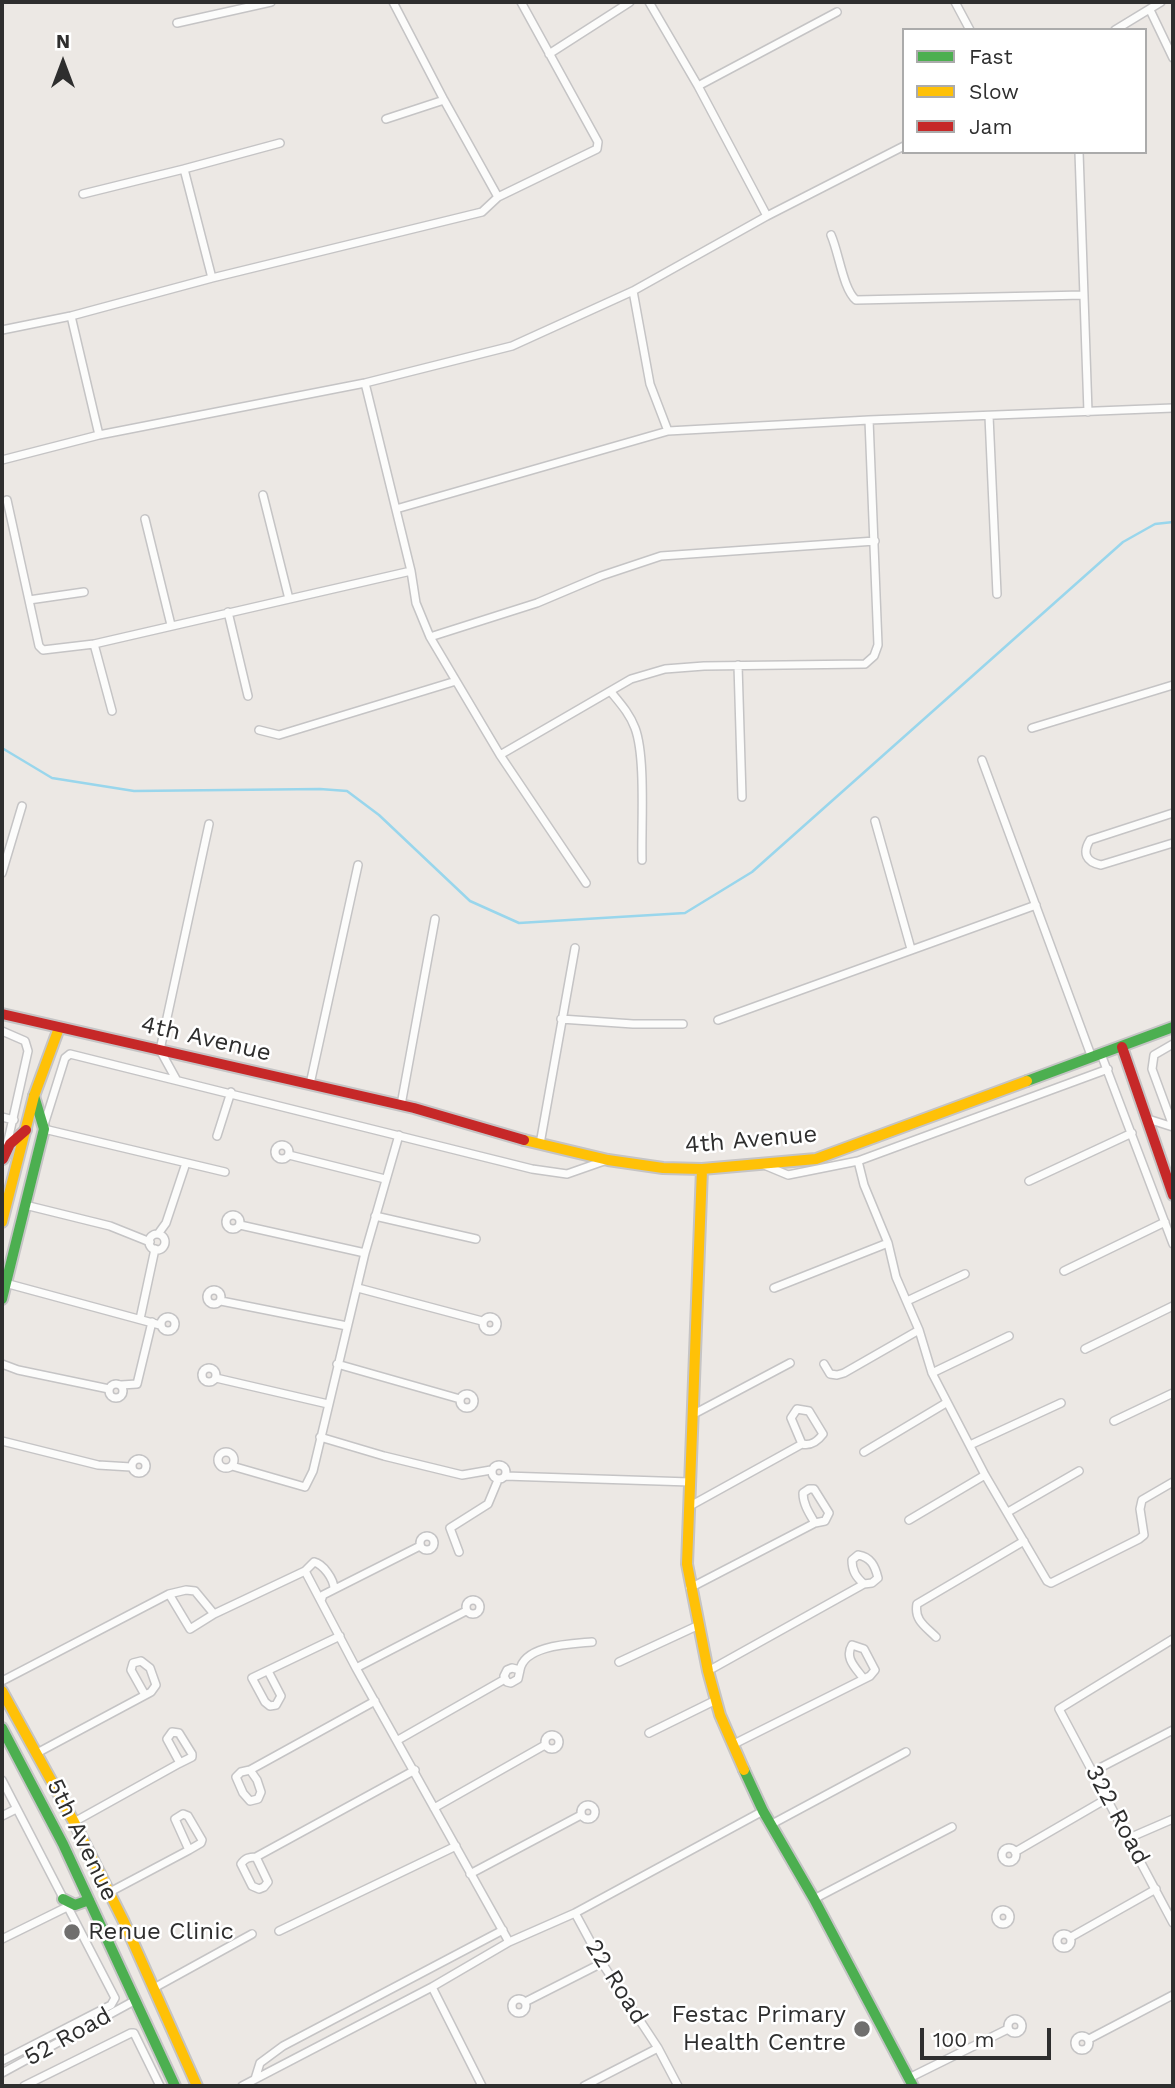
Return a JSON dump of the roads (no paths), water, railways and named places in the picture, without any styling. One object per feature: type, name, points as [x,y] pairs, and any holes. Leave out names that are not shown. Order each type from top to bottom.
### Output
[{"type":"street","points":[[177,23],[271,2]]},
{"type":"street","points":[[393,2],[498,197]]},
{"type":"street","points":[[2,330],[71,316],[212,278],[482,212],[498,197],[597,149],[598,142],[521,2]]},
{"type":"street","points":[[549,54],[630,2]]},
{"type":"street","points":[[649,2],[698,86],[767,216]]},
{"type":"street","points":[[955,2],[969,28]]},
{"type":"street","points":[[1118,28],[1161,2]]},
{"type":"street","points":[[1150,10],[1173,58]]},
{"type":"street","points":[[698,86],[837,12]]},
{"type":"street","points":[[386,119],[444,100]]},
{"type":"street","points":[[83,194],[280,143]]},
{"type":"street","points":[[2,460],[99,435],[365,383],[512,346],[633,291],[767,216],[902,147]]},
{"type":"street","points":[[1079,154],[1088,412]]},
{"type":"street","points":[[184,169],[212,278]]},
{"type":"street","points":[[831,235],[841,261],[849,295],[856,300],[1084,295]]},
{"type":"street","points":[[633,291],[650,384],[668,431]]},
{"type":"street","points":[[71,316],[99,435]]},
{"type":"street","points":[[365,383],[411,571],[416,603],[430,637],[500,755],[586,883]]},
{"type":"street","points":[[396,509],[668,431],[1173,408]]},
{"type":"street","points":[[989,416],[997,594]]},
{"type":"street","points":[[500,755],[631,680],[665,669],[738,665],[865,664],[874,656],[878,645],[869,420]]},
{"type":"street","points":[[263,495],[289,599]]},
{"type":"street","points":[[7,500],[39,646],[43,650],[94,644],[411,571]]},
{"type":"street","points":[[145,519],[171,625]]},
{"type":"street","points":[[430,637],[537,603],[601,576],[661,556],[875,541]]},
{"type":"street","points":[[29,600],[84,592]]},
{"type":"street","points":[[228,612],[248,696]]},
{"type":"street","points":[[94,644],[112,711]]},
{"type":"street","points":[[738,665],[742,797]]},
{"type":"street","points":[[259,730],[279,735],[456,681]]},
{"type":"street","points":[[1032,728],[1173,685]]},
{"type":"street","points":[[611,692],[636,729],[640,748],[642,860]]},
{"type":"street","points":[[982,760],[1096,1056],[1108,1069],[1173,1244]]},
{"type":"street","points":[[2,873],[22,807]]},
{"type":"street","points":[[1173,813],[1090,839],[1086,847],[1087,858],[1092,863],[1101,865],[1173,843]]},
{"type":"street","points":[[875,821],[911,948]]},
{"type":"street","points":[[176,1079],[160,1050],[209,824]]},
{"type":"street","points":[[310,1084],[358,865]]},
{"type":"street","points":[[718,1020],[1036,905]]},
{"type":"street","points":[[401,1105],[435,919]]},
{"type":"street","points":[[540,1144],[575,948]]},
{"type":"street","name":"4th Avenue","points":[[2,1014],[401,1105],[608,1160],[663,1168],[702,1169],[816,1159],[1173,1027]]},
{"type":"street","points":[[561,1019],[683,1024]]},
{"type":"street","points":[[2,1222],[34,1096],[59,1028]]},
{"type":"street","points":[[2,1031],[25,1041],[28,1051],[14,1120],[2,1162]]},
{"type":"street","points":[[1173,1044],[1154,1055],[1152,1069],[1173,1127]]},
{"type":"street","points":[[1122,1047],[1173,1195]]},
{"type":"street","points":[[2,1299],[44,1127],[65,1058],[70,1054],[551,1172],[573,1172],[608,1160]]},
{"type":"street","points":[[760,1164],[788,1175],[858,1161],[1108,1069]]},
{"type":"street","points":[[217,1136],[231,1093]]},
{"type":"street","points":[[34,1096],[44,1127]]},
{"type":"street","points":[[2,1117],[14,1120]]},
{"type":"street","points":[[1148,1119],[1173,1127]]},
{"type":"street","points":[[44,1127],[225,1172]]},
{"type":"street","points":[[2,1162],[10,1144],[26,1130]]},
{"type":"street","points":[[1029,1181],[1132,1133]]},
{"type":"street","points":[[232,1466],[305,1487],[313,1471],[365,1253],[399,1135]]},
{"type":"street","points":[[289,1155],[385,1179]]},
{"type":"street","points":[[858,1161],[896,1277],[919,1330],[932,1373],[985,1475],[1044,1578],[1051,1583],[1139,1539],[1144,1535],[1140,1509],[1142,1500],[1173,1482]]},
{"type":"street","points":[[140,1319],[153,1235],[158,1234],[166,1223],[186,1163]]},
{"type":"street","points":[[702,1169],[687,1564],[708,1671],[732,1745],[763,1811],[814,1899],[911,2082],[1008,2029]]},
{"type":"street","points":[[25,1205],[110,1226],[160,1249],[165,1243],[164,1238],[158,1234]]},
{"type":"street","points":[[375,1216],[476,1240]]},
{"type":"street","points":[[1064,1271],[1165,1222]]},
{"type":"street","points":[[240,1226],[365,1253]]},
{"type":"street","points":[[774,1288],[887,1243]]},
{"type":"street","points":[[906,1301],[965,1274]]},
{"type":"street","points":[[2,1364],[18,1370],[109,1389],[117,1383],[137,1384],[156,1323],[5,1283]]},
{"type":"street","points":[[358,1288],[482,1321]]},
{"type":"street","points":[[221,1301],[347,1326]]},
{"type":"street","points":[[1085,1349],[1173,1306]]},
{"type":"street","points":[[824,1364],[830,1374],[844,1373],[919,1330]]},
{"type":"street","points":[[932,1373],[1009,1336]]},
{"type":"street","points":[[692,1415],[790,1363]]},
{"type":"street","points":[[337,1364],[460,1399]]},
{"type":"street","points":[[216,1378],[328,1404]]},
{"type":"street","points":[[109,1389],[111,1397],[120,1398],[124,1391],[121,1385]]},
{"type":"street","points":[[1114,1421],[1173,1393]]},
{"type":"street","points":[[864,1452],[946,1403]]},
{"type":"street","points":[[970,1445],[1061,1403]]},
{"type":"street","points":[[690,1506],[802,1444],[818,1441],[823,1434],[809,1411],[797,1409],[791,1418],[802,1444]]},
{"type":"street","points":[[320,1437],[384,1457],[462,1475],[503,1466],[502,1478],[488,1504],[450,1528],[459,1552]]},
{"type":"street","points":[[2,1441],[98,1465],[131,1467]]},
{"type":"street","points":[[491,1470],[491,1475],[502,1478],[690,1482]]},
{"type":"street","points":[[1008,1512],[1079,1471]]},
{"type":"street","points":[[909,1520],[985,1475]]},
{"type":"street","points":[[690,1588],[815,1523],[825,1521],[829,1513],[818,1493],[809,1489],[803,1493],[803,1497],[807,1511],[815,1523]]},
{"type":"street","points":[[936,1637],[919,1621],[917,1604],[1024,1541]]},
{"type":"street","points":[[321,1601],[323,1595],[420,1546]]},
{"type":"street","points":[[169,1594],[190,1629],[214,1614],[305,1571],[314,1562],[320,1564],[334,1584],[334,1589]]},
{"type":"street","points":[[305,1571],[509,1942]]},
{"type":"street","points":[[708,1671],[864,1584]]},
{"type":"street","points":[[2,1681],[169,1594],[195,1591],[214,1614]]},
{"type":"street","points":[[356,1668],[466,1611]]},
{"type":"street","points":[[619,1662],[699,1625]]},
{"type":"street","points":[[268,1671],[281,1696],[276,1705],[270,1706],[252,1678],[340,1636]]},
{"type":"street","name":"322 Road","points":[[1173,1639],[1059,1709],[1156,1889],[1170,1910],[1173,1923]]},
{"type":"street","points":[[398,1740],[505,1679],[507,1670],[520,1670],[521,1661],[525,1658],[545,1648],[592,1642]]},
{"type":"street","points":[[732,1745],[870,1676],[875,1670],[864,1649],[852,1645],[849,1659],[863,1678]]},
{"type":"street","points":[[37,1753],[151,1692],[156,1685],[150,1668],[142,1661],[133,1663],[131,1670],[145,1695]]},
{"type":"street","points":[[2,1691],[74,1822],[124,1922],[197,2086]]},
{"type":"street","points":[[649,1733],[716,1700]]},
{"type":"street","points":[[250,1770],[375,1701]]},
{"type":"street","name":"5th Avenue","points":[[2,1728],[89,1900],[175,2086]]},
{"type":"street","points":[[1094,1771],[1173,1730]]},
{"type":"street","points":[[434,1808],[545,1745]]},
{"type":"street","points":[[772,1825],[906,1752]]},
{"type":"street","points":[[74,1822],[180,1763]]},
{"type":"street","points":[[256,1857],[268,1882],[259,1889],[252,1886],[242,1864],[249,1857],[256,1857],[415,1770]]},
{"type":"street","points":[[2,1780],[115,1998],[114,2001],[2,2061]]},
{"type":"street","points":[[1015,1852],[1108,1798]]},
{"type":"street","points":[[2,1816],[16,1809]]},
{"type":"street","points":[[242,2086],[432,1987],[509,1942],[575,1913],[763,1811]]},
{"type":"street","points":[[108,1893],[189,1850],[201,1843],[202,1840],[188,1816],[183,1814],[175,1819],[189,1850]]},
{"type":"street","points":[[470,1874],[581,1815]]},
{"type":"street","points":[[1129,1838],[1173,1819]]},
{"type":"street","points":[[814,1899],[953,1827]]},
{"type":"street","points":[[279,1931],[456,1846]]},
{"type":"street","points":[[1071,1937],[1156,1889]]},
{"type":"street","points":[[2,1939],[65,1903],[75,1905],[89,1900]]},
{"type":"street","name":"22 Road","points":[[575,1913],[602,1963],[658,2048],[678,2086]]},
{"type":"street","points":[[104,1935],[112,1924],[124,1922]]},
{"type":"street","points":[[255,2079],[260,2063],[284,2046],[503,1930]]},
{"type":"street","points":[[154,1988],[252,1934]]},
{"type":"street","points":[[525,2002],[602,1963]]},
{"type":"street","points":[[432,1987],[482,2086]]},
{"type":"street","points":[[1088,2039],[1173,1995]]},
{"type":"street","name":"52 Road","points":[[2,2073],[134,2001]]},
{"type":"street","points":[[24,2086],[131,2032],[134,2033],[160,2086]]},
{"type":"street","points":[[584,2086],[658,2048]]},
{"type":"waterway","points":[[2,748],[52,778],[134,791],[347,791],[379,815],[470,901],[519,923],[685,913],[752,872],[1123,542],[1155,524],[1173,522]]},
{"type":"place","name":"Renue Clinic","points":[[72,1932]]},
{"type":"place","name":"Festac Primary Health Centre","points":[[862,2029]]}]
